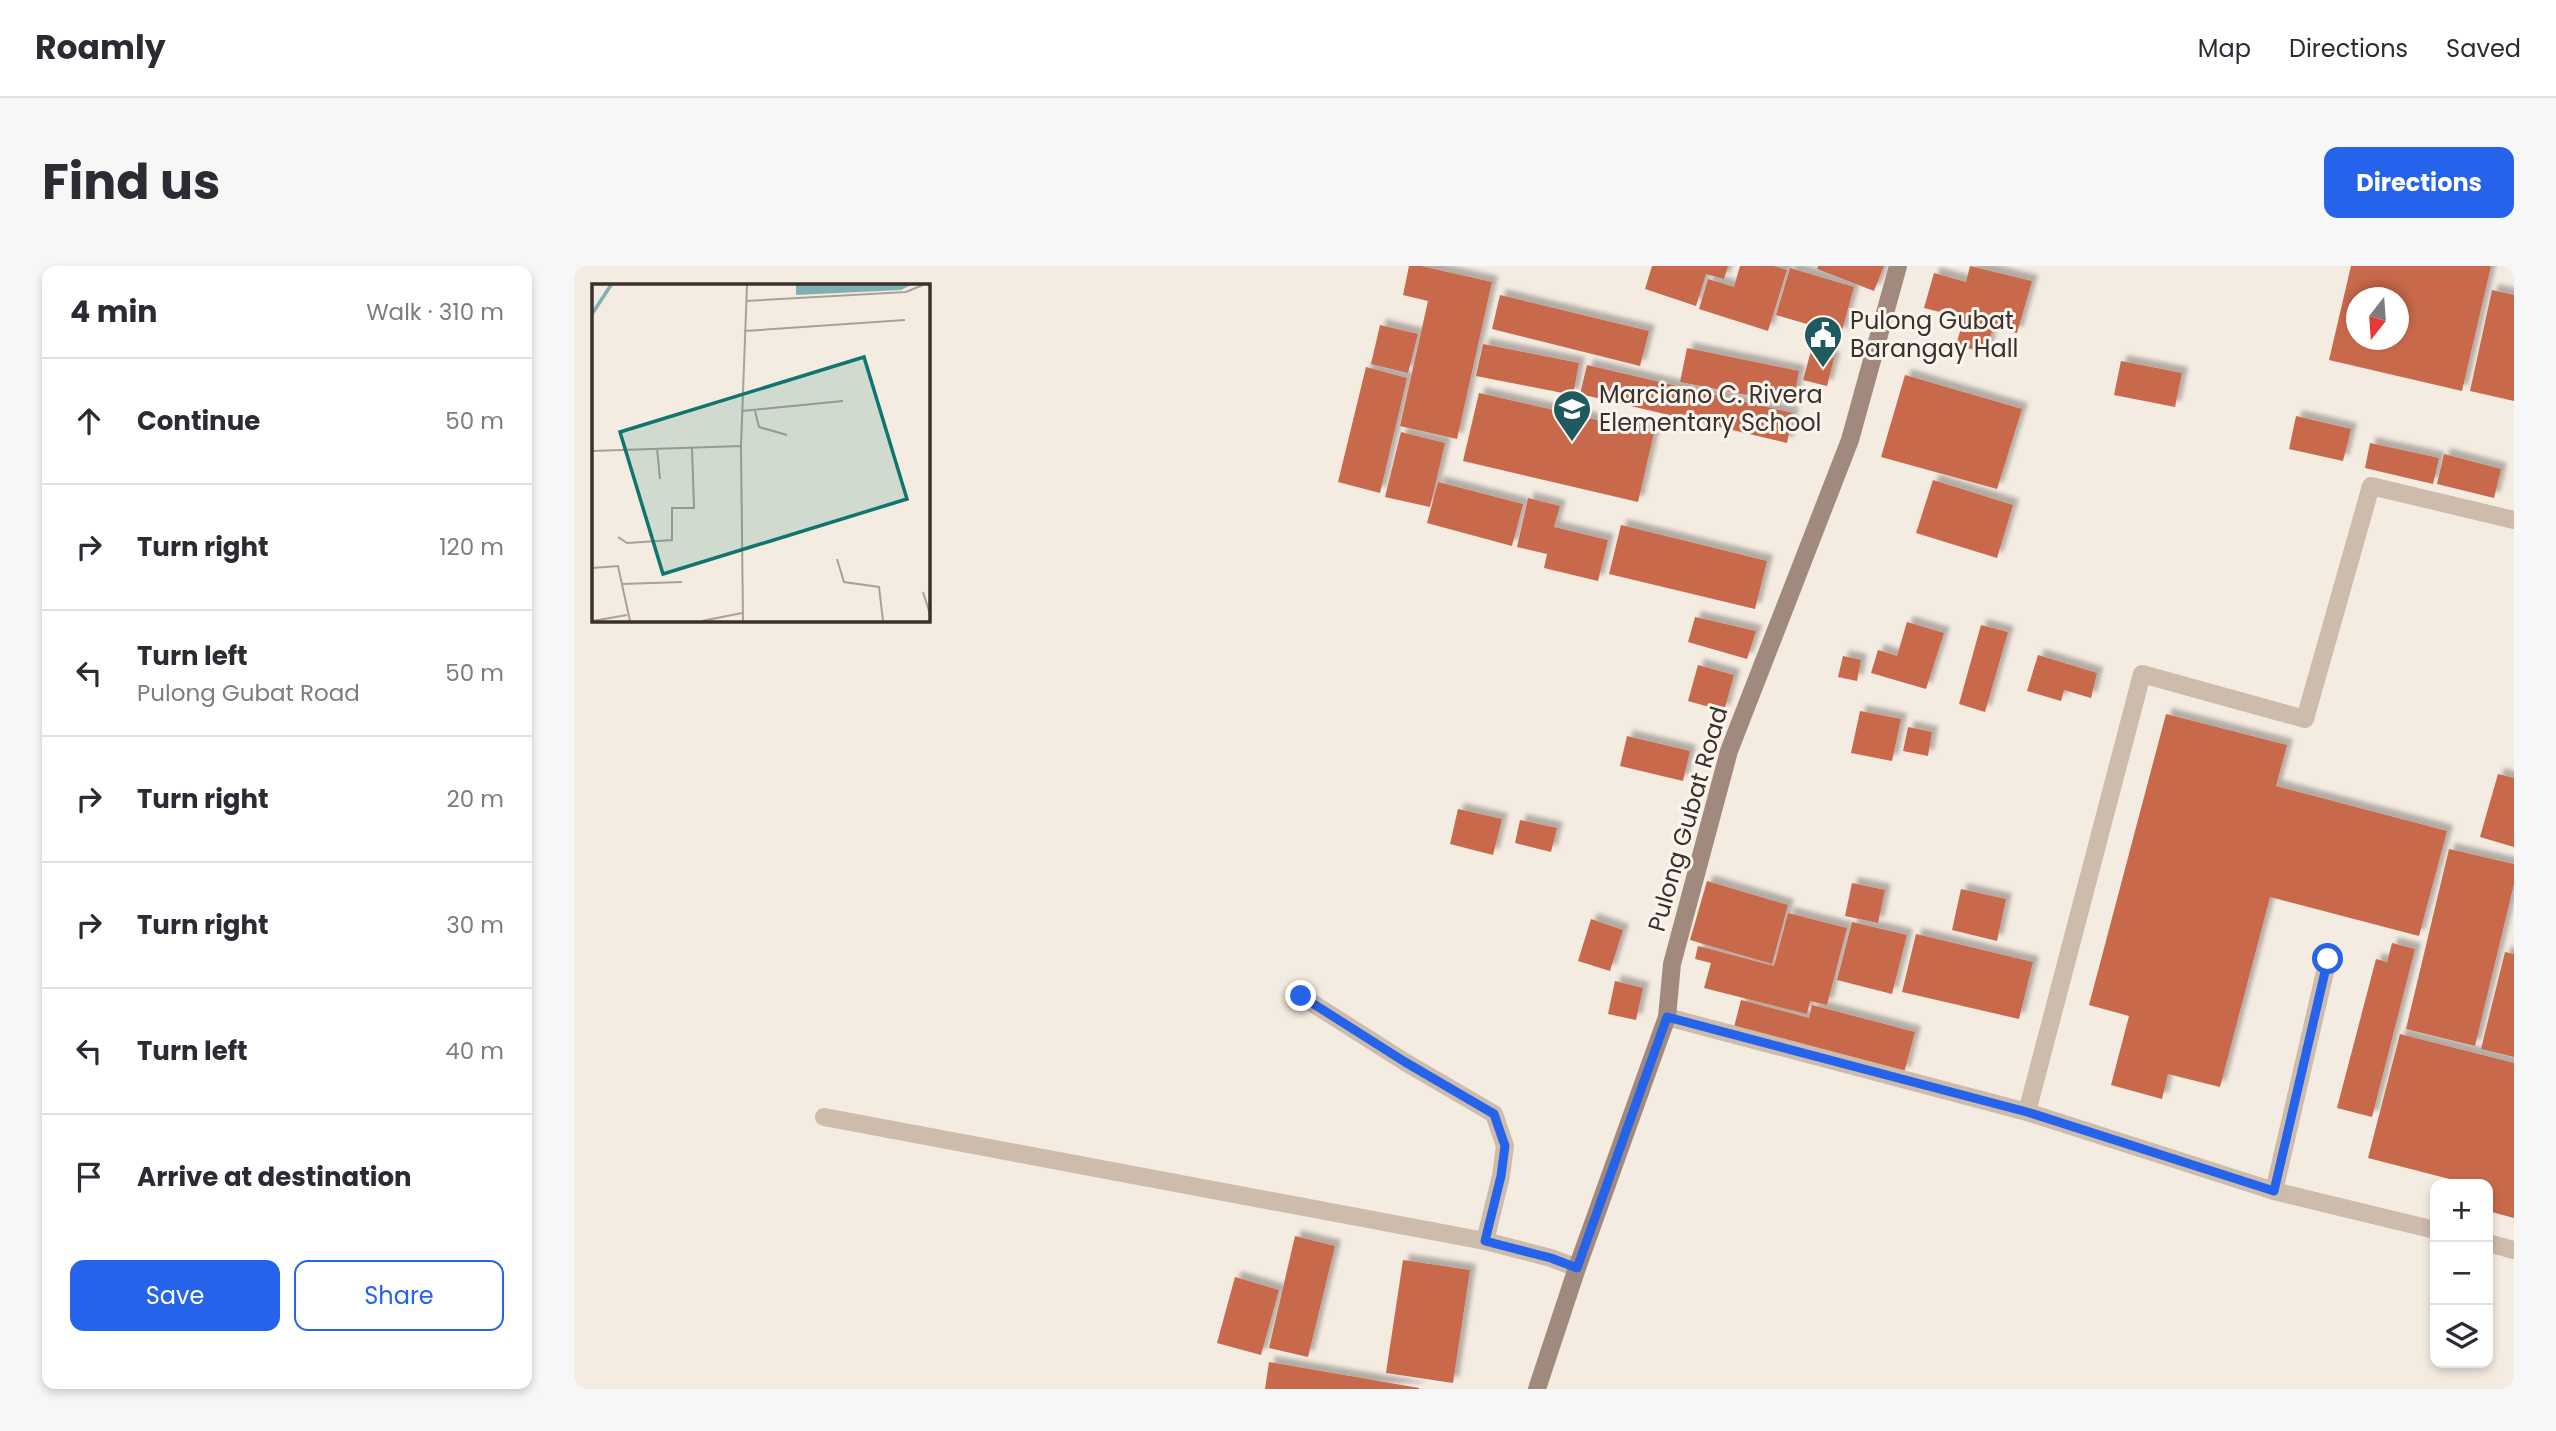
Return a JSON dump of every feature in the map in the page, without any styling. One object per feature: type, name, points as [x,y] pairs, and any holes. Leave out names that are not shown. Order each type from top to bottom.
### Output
[{"type":"main road","name":"Pulong Gubat Road","points":[[1537,1389],[1577,1268],[1667,1017],[1672,964],[1729,751],[1850,440],[1898,266]]},
{"type":"lane","points":[[2027,1112],[2142,674],[2305,719],[2371,486],[2514,520]]},
{"type":"lane","points":[[2274,1191],[2328,959]]},
{"type":"lane","points":[[1301,996],[1494,1114],[1505,1146],[1501,1176],[1485,1241]]},
{"type":"lane","points":[[1667,1017],[2027,1112],[2274,1191],[2430,1229]]},
{"type":"lane","points":[[824,1117],[1485,1241],[1551,1258],[1577,1268]]},
{"type":"lane","points":[[2493,1244],[2514,1250]]},
{"type":"building","points":[[1409,266],[1421,266],[1492,282],[1457,439],[1400,426],[1428,301],[1403,295]]},
{"type":"building","points":[[1652,266],[1728,266],[1724,279],[1706,274],[1696,306],[1645,289]]},
{"type":"building","points":[[1740,266],[1774,266],[1787,270],[1768,331],[1699,309],[1708,279],[1734,287]]},
{"type":"building","points":[[1818,266],[1884,266],[1874,291],[1817,269]]},
{"type":"building","points":[[1970,266],[2032,281],[2017,333],[1993,327],[1986,353],[1956,345],[1964,318],[1924,308],[1934,273],[1966,282]]},
{"type":"building","points":[[2351,266],[2491,266],[2462,391],[2329,360],[2346,287],[2346,350],[2409,350],[2409,287],[2346,287]]},
{"type":"building","points":[[1790,268],[1854,287],[1841,334],[1776,315]]},
{"type":"building","points":[[2492,290],[2514,295],[2514,401],[2470,391]]},
{"type":"building","points":[[1500,295],[1649,331],[1640,366],[1492,329]]},
{"type":"building","points":[[1380,325],[1418,334],[1408,373],[1371,364]]},
{"type":"building","points":[[1483,344],[1579,363],[1573,395],[1476,376]]},
{"type":"building","points":[[1687,348],[1799,371],[1793,404],[1680,382]]},
{"type":"building","points":[[1811,351],[1834,358],[1827,386],[1803,380]]},
{"type":"building","points":[[2121,361],[2182,373],[2175,407],[2114,395]]},
{"type":"building","points":[[1587,365],[1793,413],[1787,443],[1580,394]]},
{"type":"building","points":[[1366,367],[1407,378],[1380,493],[1338,482]]},
{"type":"building","points":[[1905,375],[2022,409],[1997,489],[1881,457]]},
{"type":"building","points":[[1479,393],[1654,433],[1638,502],[1463,461]]},
{"type":"building","points":[[2296,416],[2351,429],[2343,461],[2289,449]]},
{"type":"building","points":[[1401,432],[1445,443],[1430,507],[1385,497]]},
{"type":"building","points":[[2370,443],[2439,458],[2433,484],[2365,468]]},
{"type":"building","points":[[2444,454],[2501,469],[2494,498],[2437,484]]},
{"type":"building","points":[[1933,480],[2013,505],[1997,558],[1916,533]]},
{"type":"building","points":[[1438,482],[1523,504],[1512,546],[1427,523]]},
{"type":"building","points":[[1528,498],[1560,506],[1554,527],[1608,540],[1598,581],[1544,568],[1547,554],[1517,547]]},
{"type":"building","points":[[1621,525],[1767,561],[1755,609],[1609,574]]},
{"type":"building","points":[[1695,617],[1756,631],[1747,659],[1688,642]]},
{"type":"building","points":[[1907,622],[1944,633],[1926,689],[1871,673],[1878,650],[1897,656]]},
{"type":"building","points":[[1981,625],[2008,632],[1985,712],[1959,704]]},
{"type":"building","points":[[2038,655],[2097,673],[2091,698],[2064,690],[2061,701],[2027,691]]},
{"type":"building","points":[[1843,656],[1861,660],[1857,681],[1838,677]]},
{"type":"building","points":[[1698,665],[1734,675],[1724,711],[1688,701]]},
{"type":"building","points":[[1860,711],[1901,719],[1892,761],[1851,753]]},
{"type":"building","points":[[2166,714],[2287,745],[2276,786],[2447,831],[2419,936],[2270,897],[2220,1087],[2168,1074],[2162,1099],[2111,1085],[2129,1016],[2089,1005]]},
{"type":"building","points":[[1908,727],[1932,732],[1928,756],[1903,751]]},
{"type":"building","points":[[1627,736],[1690,751],[1683,781],[1620,766]]},
{"type":"building","points":[[2498,774],[2514,778],[2514,847],[2480,837]]},
{"type":"building","points":[[1458,809],[1502,819],[1493,855],[1450,844]]},
{"type":"building","points":[[1520,820],[1557,828],[1551,852],[1515,843]]},
{"type":"building","points":[[2449,849],[2514,864],[2514,884],[2475,1046],[2406,1029]]},
{"type":"building","points":[[1707,881],[1788,905],[1772,964],[1690,940]]},
{"type":"building","points":[[1852,883],[1885,890],[1878,923],[1845,916]]},
{"type":"building","points":[[1961,889],[2006,899],[1997,941],[1952,930]]},
{"type":"building","points":[[1788,913],[1847,928],[1827,1005],[1810,1001],[1807,1014],[1704,988],[1711,963],[1695,959],[1698,946],[1774,966]]},
{"type":"building","points":[[1591,919],[1623,930],[1610,971],[1578,961]]},
{"type":"building","points":[[1852,922],[1907,935],[1892,994],[1837,980]]},
{"type":"building","points":[[1916,934],[2033,962],[2019,1019],[1902,992]]},
{"type":"building","points":[[2392,943],[2415,949],[2372,1117],[2337,1108],[2376,959],[2387,962]]},
{"type":"building","points":[[2505,952],[2514,954],[2514,1057],[2481,1049]]},
{"type":"building","points":[[1615,981],[1643,988],[1636,1020],[1608,1014]]},
{"type":"building","points":[[1741,1000],[1809,1018],[1812,1005],[1915,1032],[1904,1073],[1734,1027]]},
{"type":"building","points":[[2400,1034],[2514,1063],[2514,1218],[2493,1212],[2493,1179],[2450,1179],[2368,1158]]},
{"type":"building","points":[[1295,1236],[1335,1246],[1308,1357],[1269,1348]]},
{"type":"building","points":[[1403,1260],[1470,1270],[1453,1383],[1386,1373]]},
{"type":"building","points":[[1235,1277],[1279,1290],[1261,1355],[1217,1343]]},
{"type":"building","points":[[1269,1362],[1419,1388],[1419,1389],[1265,1389]]},
{"type":"place","name":"Pulong Gubat Barangay Hall","points":[[1823,369]]},
{"type":"place","name":"Marciano C. Rivera Elementary School","points":[[1572,443]]},
{"type":"route","points":[[1301,996],[1494,1114],[1505,1146],[1501,1176],[1485,1241],[1551,1258],[1577,1268],[1667,1017],[2027,1112],[2274,1191],[2328,959]]}]
